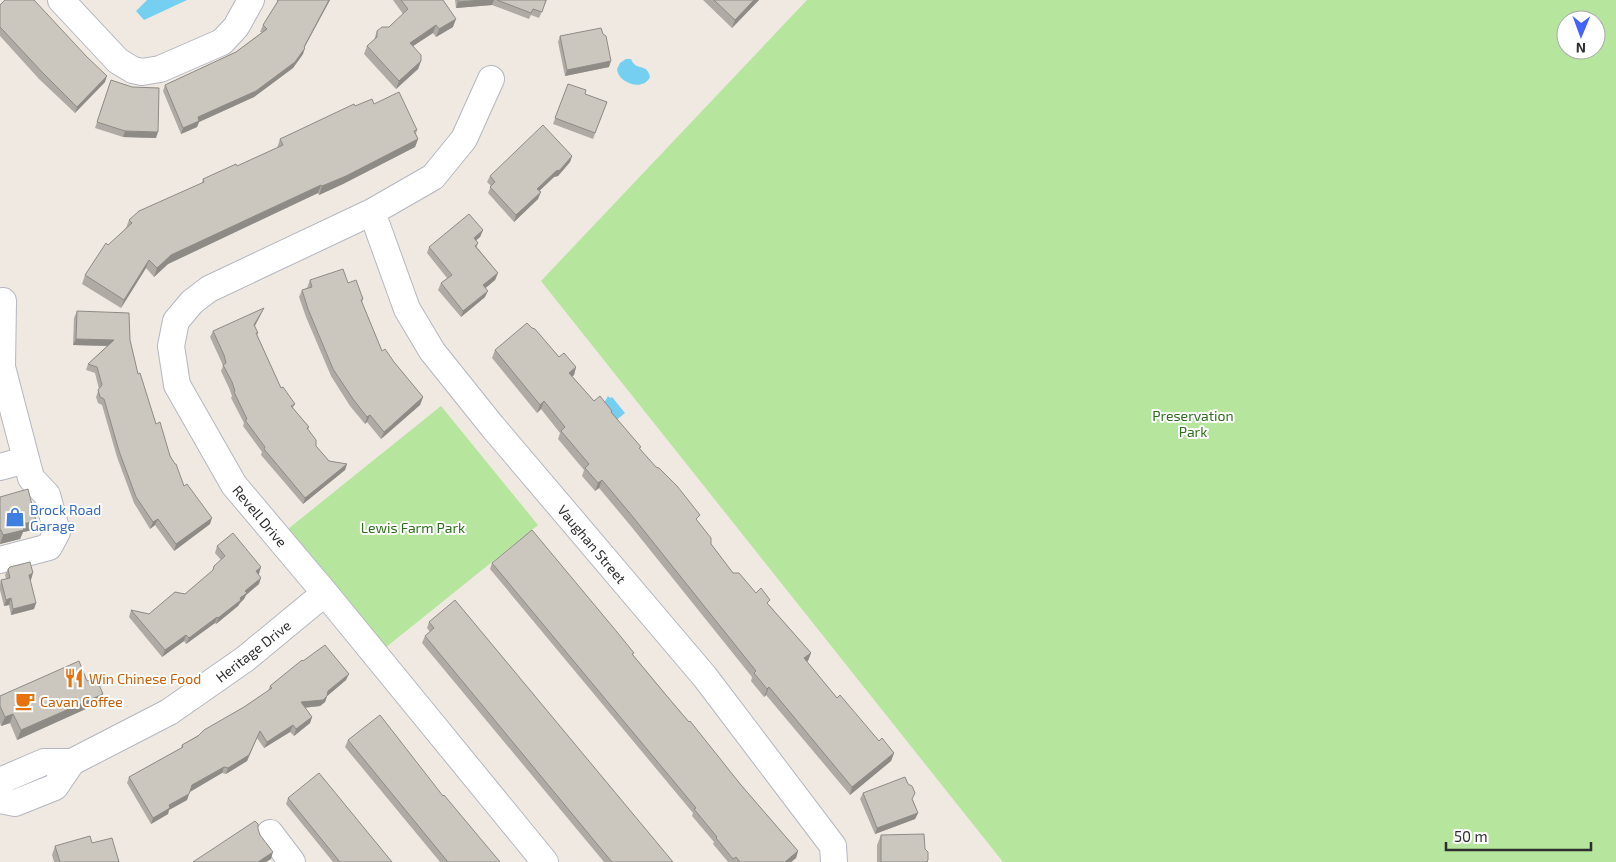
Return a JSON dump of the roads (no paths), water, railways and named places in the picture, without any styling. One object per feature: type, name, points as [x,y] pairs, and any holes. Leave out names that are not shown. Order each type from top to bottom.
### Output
[{"type":"street","points":[[61,0],[118,61],[133,70],[142,72],[160,69],[222,42],[236,27],[251,0]]},
{"type":"street","name":"Revell Drive","points":[[491,79],[464,140],[433,178],[372,212],[209,289],[192,302],[176,321],[171,346],[177,385],[234,486],[325,593],[545,862]]},
{"type":"street","name":"Vaughan Street","points":[[372,212],[407,309],[432,351],[492,426],[705,677],[833,846],[834,862]]},
{"type":"street","points":[[0,560],[48,547],[57,532],[47,495],[31,478],[2,367],[3,301]]},
{"type":"street","points":[[0,467],[26,460]]},
{"type":"street","name":"Heritage Drive","points":[[0,784],[2,780],[44,762],[72,762],[169,712],[245,659],[325,593]]},
{"type":"street","name":"Heritage Drive","points":[[0,800],[15,803],[55,788],[72,762]]},
{"type":"street","points":[[270,833],[292,862]]},
{"type":"water","points":[[147,0],[187,0],[144,20],[136,11]]},
{"type":"water","points":[[626,59],[631,59],[633,63],[649,72],[650,77],[647,82],[637,85],[631,84],[618,74],[617,69],[620,63]]},
{"type":"water","points":[[608,396],[612,397],[625,413],[614,422],[604,403]]},
{"type":"place","name":"Brock Road Garage","points":[[15,517]]},
{"type":"place","name":"Win Chinese Food","points":[[74,678]]},
{"type":"place","name":"Cavan Coffee","points":[[25,701]]},
{"type":"park label","name":"Preservation Park","points":[[1193,424]]},
{"type":"park label","name":"Lewis Farm Park","points":[[413,527]]}]
